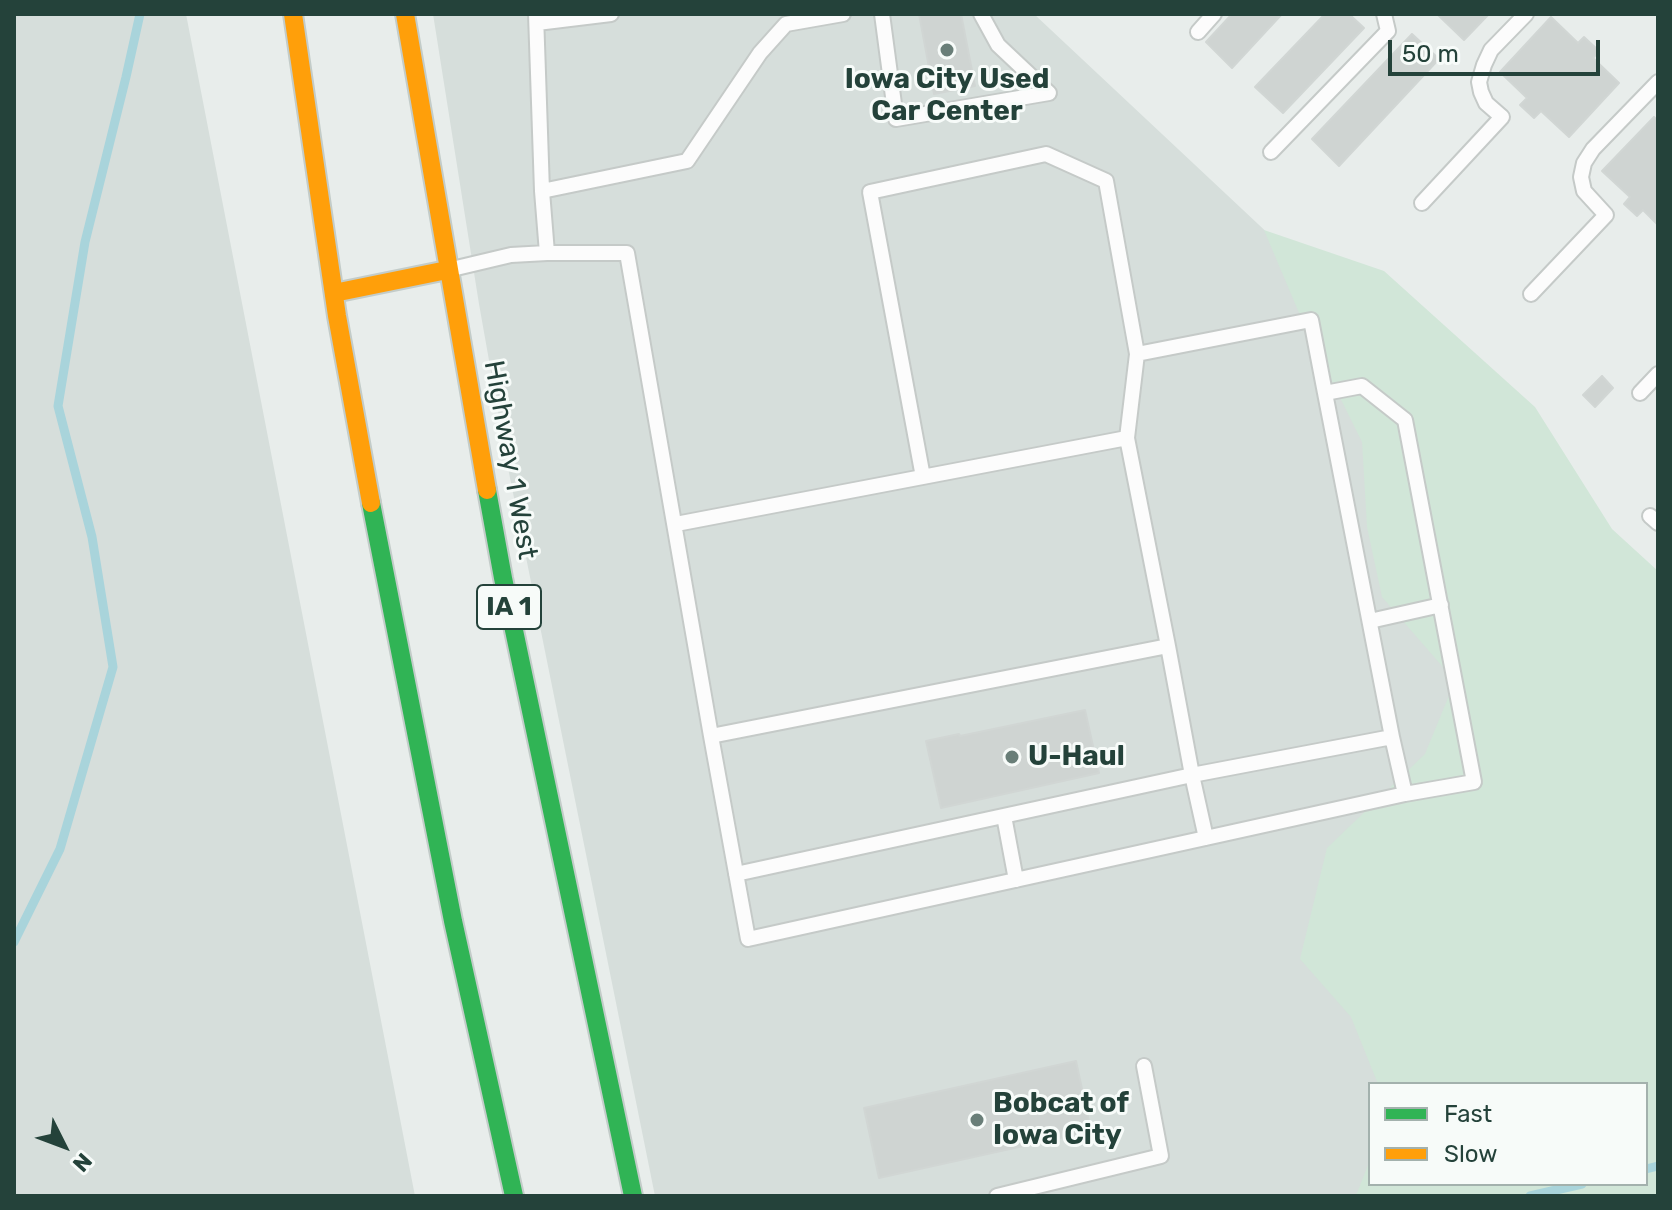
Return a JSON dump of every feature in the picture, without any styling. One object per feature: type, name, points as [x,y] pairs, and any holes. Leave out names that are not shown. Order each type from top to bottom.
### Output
[{"type":"main road","points":[[293,14],[334,293],[377,535],[441,859],[514,1196]]},
{"type":"main road","name":"Highway 1 West","points":[[405,14],[447,270],[503,578],[633,1196]]},
{"type":"main road","points":[[334,293],[447,270]]},
{"type":"lane","points":[[547,253],[536,19],[611,14]]},
{"type":"lane","points":[[542,191],[687,161],[760,53],[786,24],[843,14]]},
{"type":"lane","points":[[882,14],[896,119],[1049,93],[998,45],[981,14]]},
{"type":"lane","points":[[1198,32],[1214,14]]},
{"type":"lane","points":[[1271,152],[1388,31],[1384,14]]},
{"type":"lane","points":[[1422,203],[1502,117],[1486,103],[1479,82],[1491,50],[1526,14]]},
{"type":"lane","points":[[1531,294],[1606,215],[1584,191],[1581,177],[1584,163],[1593,149],[1658,82]]},
{"type":"lane","points":[[923,477],[870,192],[1046,154],[1106,181],[1137,354],[1127,438],[1206,838]]},
{"type":"lane","points":[[447,270],[511,255],[627,253],[748,939],[1405,794],[1474,782],[1405,420],[1362,386],[1325,393]]},
{"type":"lane","points":[[1137,354],[1311,320],[1405,794]]},
{"type":"lane","points":[[1640,393],[1658,374]]},
{"type":"lane","points":[[676,524],[1127,438]]},
{"type":"lane","points":[[1370,621],[1441,605]]},
{"type":"lane","points":[[711,736],[1168,646]]},
{"type":"lane","points":[[736,874],[1192,775],[1392,737]]},
{"type":"lane","points":[[1004,816],[1016,880]]},
{"type":"lane","points":[[997,1196],[1161,1156],[1144,1066]]},
{"type":"shaded area","points":[[14,14],[186,14],[415,1196],[14,1196]]},
{"type":"shaded area","points":[[433,14],[1034,14],[1658,599],[1658,1196],[655,1196],[509,473]]},
{"type":"green space","points":[[1264,230],[1384,271],[1535,407],[1612,529],[1658,571],[1658,1196],[1352,1196],[1357,1193],[1368,1165],[1368,1186],[1648,1186],[1648,1082],[1377,1082],[1351,1017],[1300,959],[1327,848],[1425,754],[1455,681],[1382,597],[1367,527],[1362,442],[1305,327]]},
{"type":"building","name":"Iowa City Used Car Center","points":[[919,14],[961,14],[975,86],[934,94]]},
{"type":"building","points":[[1232,14],[1282,14],[1232,68],[1206,42]]},
{"type":"building","points":[[1325,14],[1349,14],[1364,28],[1283,113],[1255,87]]},
{"type":"building","points":[[1437,14],[1489,14],[1464,40]]},
{"type":"building","points":[[1551,17],[1578,43],[1584,37],[1599,51],[1593,58],[1619,83],[1569,137],[1541,111],[1534,118],[1520,105],[1527,98],[1500,72]]},
{"type":"building","points":[[1412,34],[1439,59],[1339,166],[1312,139]]},
{"type":"building","points":[[1654,117],[1658,121],[1658,225],[1643,210],[1637,216],[1624,204],[1630,197],[1602,171]]},
{"type":"building","points":[[1602,376],[1613,388],[1595,407],[1583,395]]},
{"type":"building","name":"U-Haul","points":[[1085,710],[1099,773],[941,808],[926,741]]},
{"type":"building","name":"Bobcat of Iowa City","points":[[1076,1061],[1091,1131],[879,1178],[864,1108]]},
{"type":"waterway","points":[[14,942],[60,849],[113,667],[92,537],[58,406],[85,242],[140,14]]},
{"type":"waterway","points":[[1648,1168],[1658,1166]]},
{"type":"waterway","points":[[1530,1196],[1573,1186]]},
{"type":"traffic: fast","points":[[487,490],[633,1196]]},
{"type":"traffic: fast","points":[[371,503],[453,921],[514,1196]]},
{"type":"traffic: slow","points":[[293,14],[337,316],[371,503]]},
{"type":"traffic: slow","points":[[405,14],[487,490]]},
{"type":"traffic: slow","points":[[334,293],[447,270]]},
{"type":"place","name":"Iowa City Used Car Center","points":[[947,50]]},
{"type":"place","name":"U-Haul","points":[[1012,757]]},
{"type":"place","name":"Bobcat of Iowa City","points":[[977,1120]]}]
